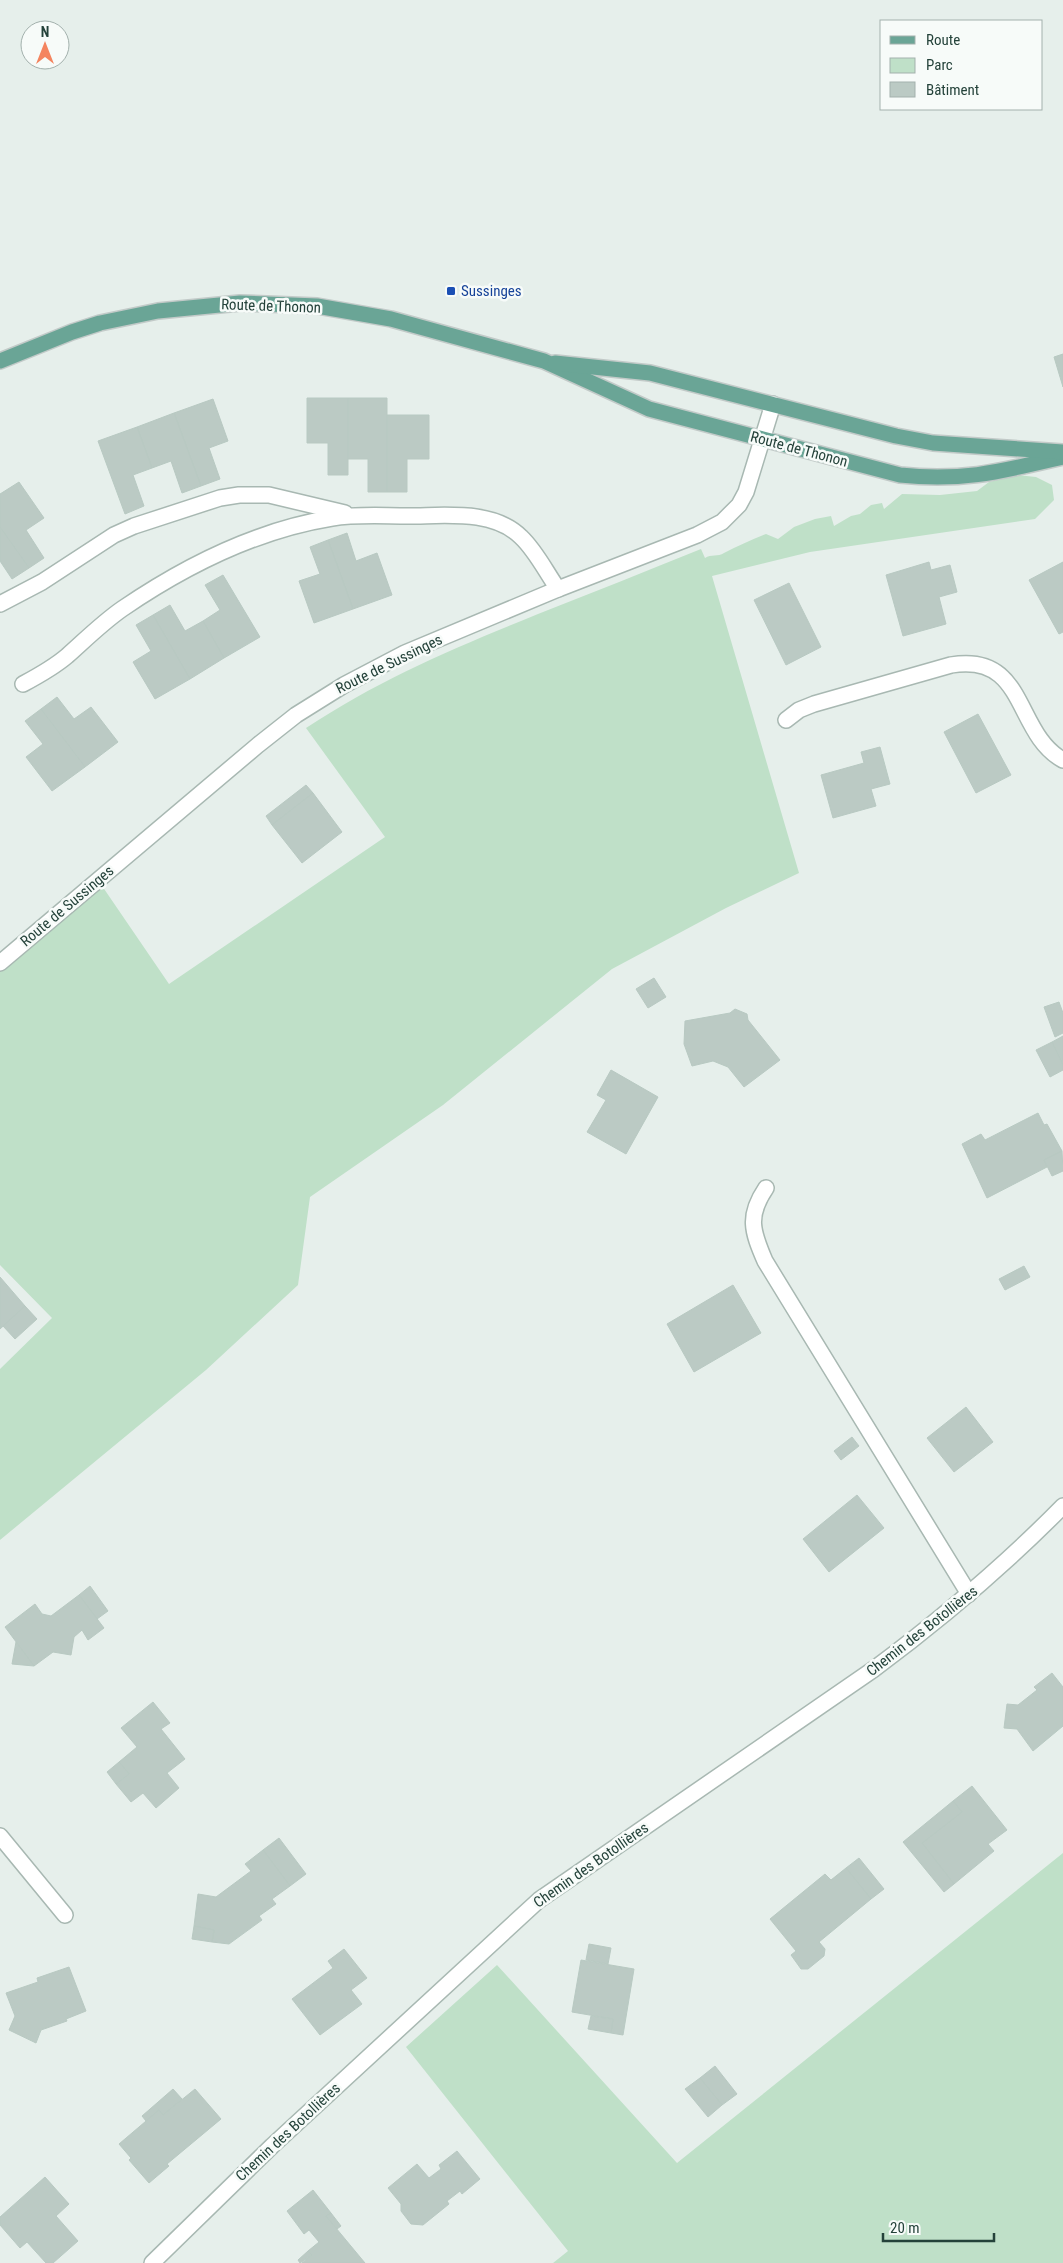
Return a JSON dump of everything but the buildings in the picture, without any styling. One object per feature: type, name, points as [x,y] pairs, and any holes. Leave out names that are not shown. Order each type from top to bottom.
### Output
[{"type":"main road","name":"Route de Thonon","points":[[0,360],[72,332],[129,316],[215,304],[268,303],[365,313],[544,362],[649,408],[763,440],[900,475],[941,478],[995,473],[1063,457]]},
{"type":"main road","name":"Route de Thonon","points":[[544,362],[650,373],[896,436],[933,443],[1063,452]]},
{"type":"street","name":"Route de Sussinges","points":[[0,963],[258,745],[296,715],[344,685],[381,665],[558,589],[697,536],[722,522],[739,505],[746,492],[773,404]]},
{"type":"street","points":[[0,604],[42,582],[114,536],[134,526],[220,498],[239,495],[269,495],[356,516]]},
{"type":"street","points":[[23,684],[45,672],[121,610],[190,568],[227,550],[281,530],[332,518],[356,516],[463,516],[494,522],[520,536],[558,589]]},
{"type":"street","points":[[786,720],[807,707],[951,665],[966,662],[980,664],[994,670],[1005,679],[1047,747],[1063,760]]},
{"type":"street","points":[[766,1188],[758,1200],[753,1215],[753,1227],[765,1261],[969,1594]]},
{"type":"street","name":"Chemin des Botollières","points":[[152,2263],[272,2146],[539,1900],[874,1669],[969,1594],[1063,1506]]},
{"type":"street","points":[[0,1836],[66,1915]]},
{"type":"green space","points":[[1017,475],[1036,477],[1052,485],[1054,500],[1035,519],[810,552],[712,576],[799,873],[726,908],[612,969],[443,1105],[310,1197],[298,1285],[206,1370],[0,1540],[0,1369],[52,1318],[0,1265],[0,963],[98,880],[169,984],[385,837],[306,728],[334,710],[419,665],[477,639],[701,549],[705,558],[719,555],[766,534],[778,539],[794,527],[815,519],[831,516],[834,526],[851,516],[860,514],[871,505],[882,503],[884,509],[902,494],[940,495],[977,491],[989,482]]},
{"type":"green space","points":[[1063,1853],[1063,2263],[553,2263],[568,2251],[406,2047],[497,1965],[677,2163]]},
{"type":"place","name":"Sussinges","points":[[451,291]]}]
